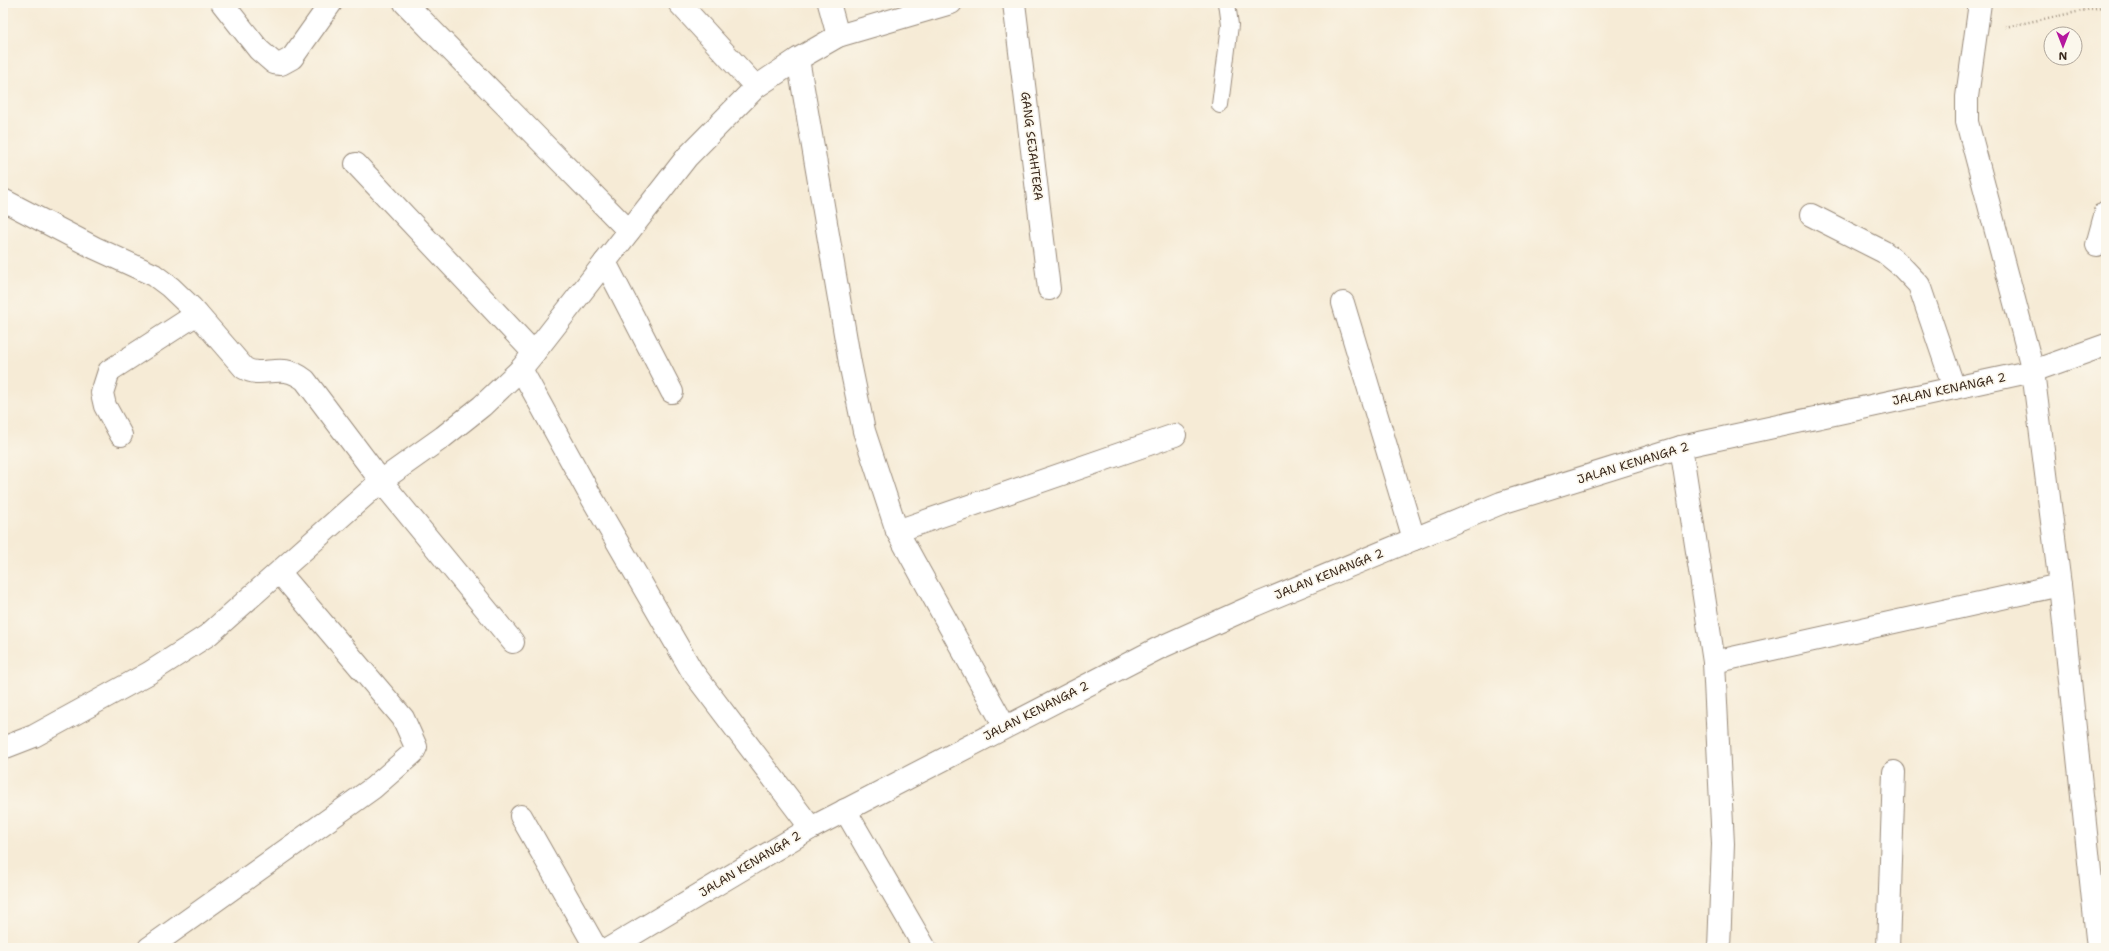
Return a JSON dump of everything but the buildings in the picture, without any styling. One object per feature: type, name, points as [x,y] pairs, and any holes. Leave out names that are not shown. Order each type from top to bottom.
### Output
[{"type":"street","points":[[222,3],[259,50],[274,63],[281,64],[292,58],[332,3]]},
{"type":"street","points":[[405,3],[629,231]]},
{"type":"street","points":[[679,3],[756,87]]},
{"type":"street","points":[[829,3],[838,36]]},
{"type":"street","points":[[3,748],[34,736],[162,665],[208,635],[280,573],[381,481],[482,406],[528,361],[687,157],[756,87],[838,36],[951,3]]},
{"type":"street","name":"GANG SEJAHTERA","points":[[1014,3],[1049,289]]},
{"type":"street","points":[[1980,3],[1967,96],[1967,122],[2033,371],[2060,585],[2098,948]]},
{"type":"street","points":[[798,60],[850,363],[864,431],[897,531],[1005,727]]},
{"type":"street","points":[[356,164],[528,361],[589,493],[692,671],[811,828]]},
{"type":"street","points":[[3,200],[95,248],[154,275],[170,287],[197,314],[244,368],[251,372],[273,370],[291,371],[305,380],[381,481],[513,642]]},
{"type":"street","points":[[2097,245],[2106,212]]},
{"type":"street","points":[[1811,215],[1884,252],[1900,265],[1919,285],[1954,388]]},
{"type":"street","points":[[605,262],[672,392]]},
{"type":"street","points":[[1343,303],[1414,539]]},
{"type":"street","points":[[121,435],[105,406],[102,393],[109,371],[197,314]]},
{"type":"street","name":"JALAN KENANGA 2","points":[[610,948],[811,828],[1158,649],[1241,611],[1501,503],[1681,447],[2033,371],[2106,346]]},
{"type":"street","points":[[897,531],[1175,435]]},
{"type":"street","points":[[1681,447],[1714,662],[1723,844],[1719,948]]},
{"type":"street","points":[[149,948],[373,788],[413,753],[416,747],[403,718],[280,573]]},
{"type":"street","points":[[1714,662],[2060,585]]},
{"type":"street","points":[[1888,948],[1894,772]]},
{"type":"street","points":[[845,810],[924,948]]},
{"type":"street","points":[[522,816],[596,948]]},
{"type":"lane","points":[[1220,105],[1227,60],[1230,25],[1228,3]]},
{"type":"path","points":[[1976,33],[2106,6]]}]
